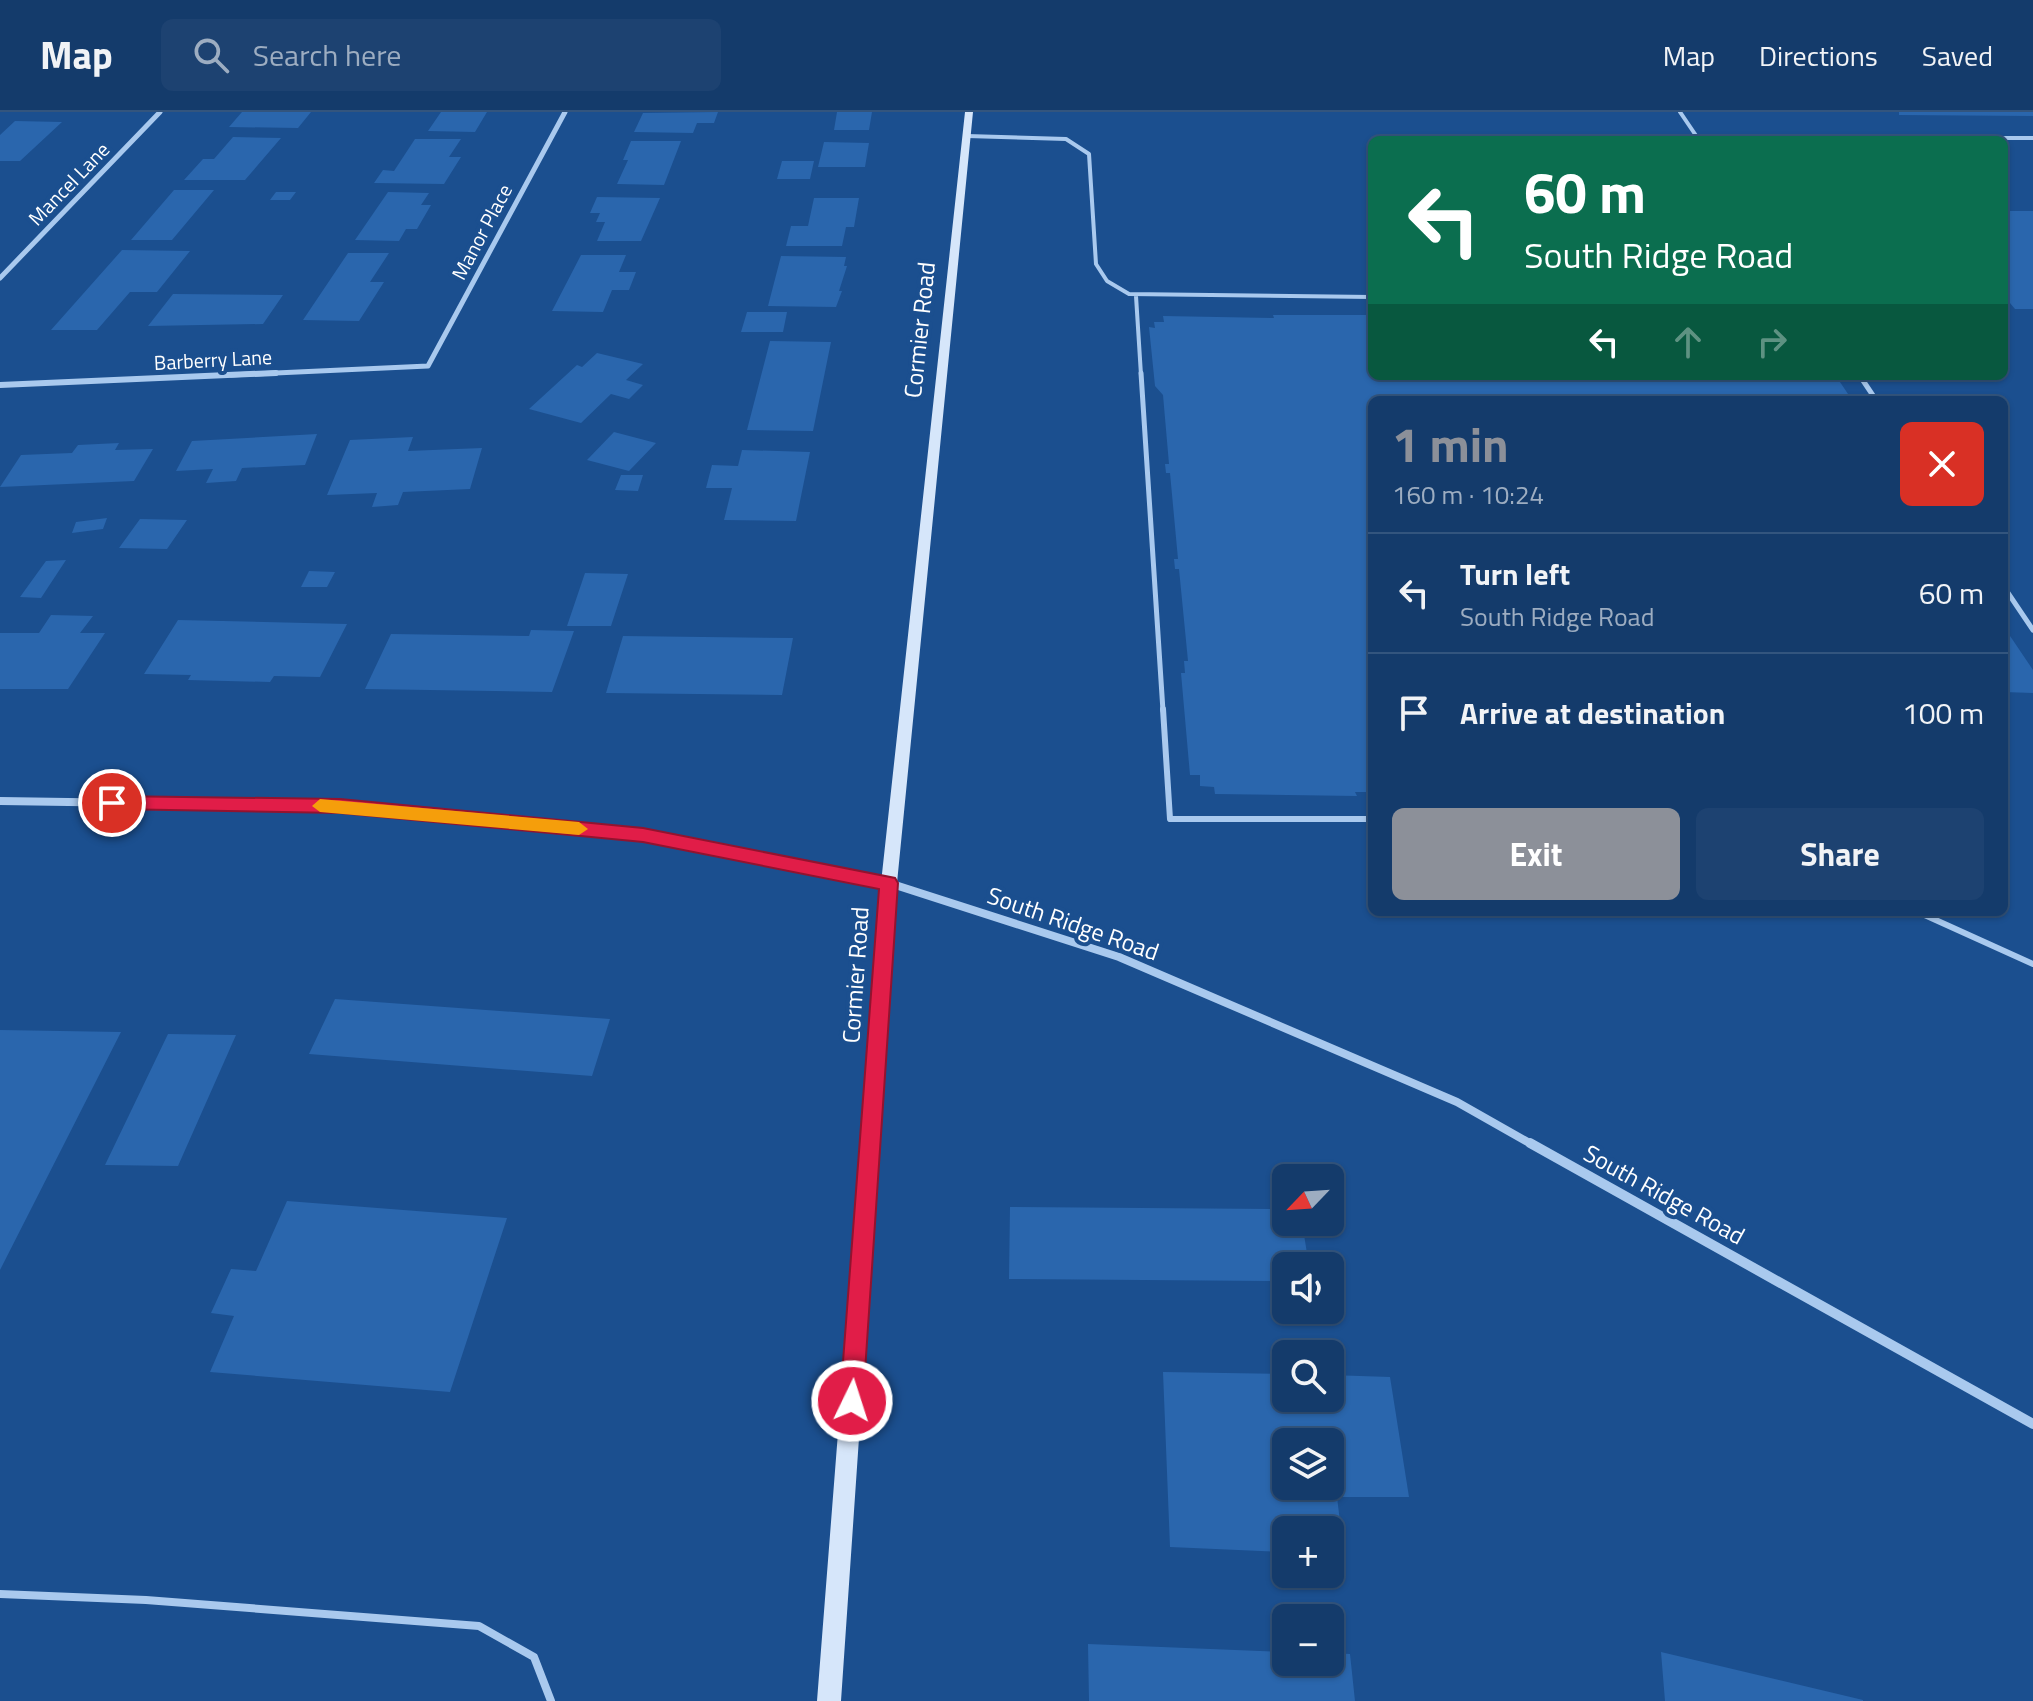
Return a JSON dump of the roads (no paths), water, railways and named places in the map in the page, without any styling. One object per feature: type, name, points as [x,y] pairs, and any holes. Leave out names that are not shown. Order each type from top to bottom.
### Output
[{"type":"street","name":"Mancel Lane","points":[[0,278],[160,112]]},
{"type":"street","name":"Manor Place","points":[[428,366],[565,112]]},
{"type":"street","name":"Cormier Road","points":[[829,1701],[889,883],[969,112]]},
{"type":"street","name":"Barberry Lane","points":[[0,385],[428,366]]},
{"type":"street","name":"South Ridge Road","points":[[0,801],[354,807],[643,835],[889,883],[1119,957],[1457,1102],[2033,1424]]},
{"type":"lane","points":[[1680,112],[1696,136]]},
{"type":"lane","points":[[967,136],[1042,136],[1077,143],[1089,154],[1099,274],[1120,291],[1136,296],[1368,297]]},
{"type":"lane","points":[[2008,138],[2033,138]]},
{"type":"lane","points":[[1136,296],[1170,819],[1368,819]]},
{"type":"lane","points":[[2008,593],[2033,630]]},
{"type":"lane","points":[[1927,916],[2033,964]]},
{"type":"lane","points":[[0,1594],[146,1600],[479,1626],[534,1657],[551,1701]]}]
